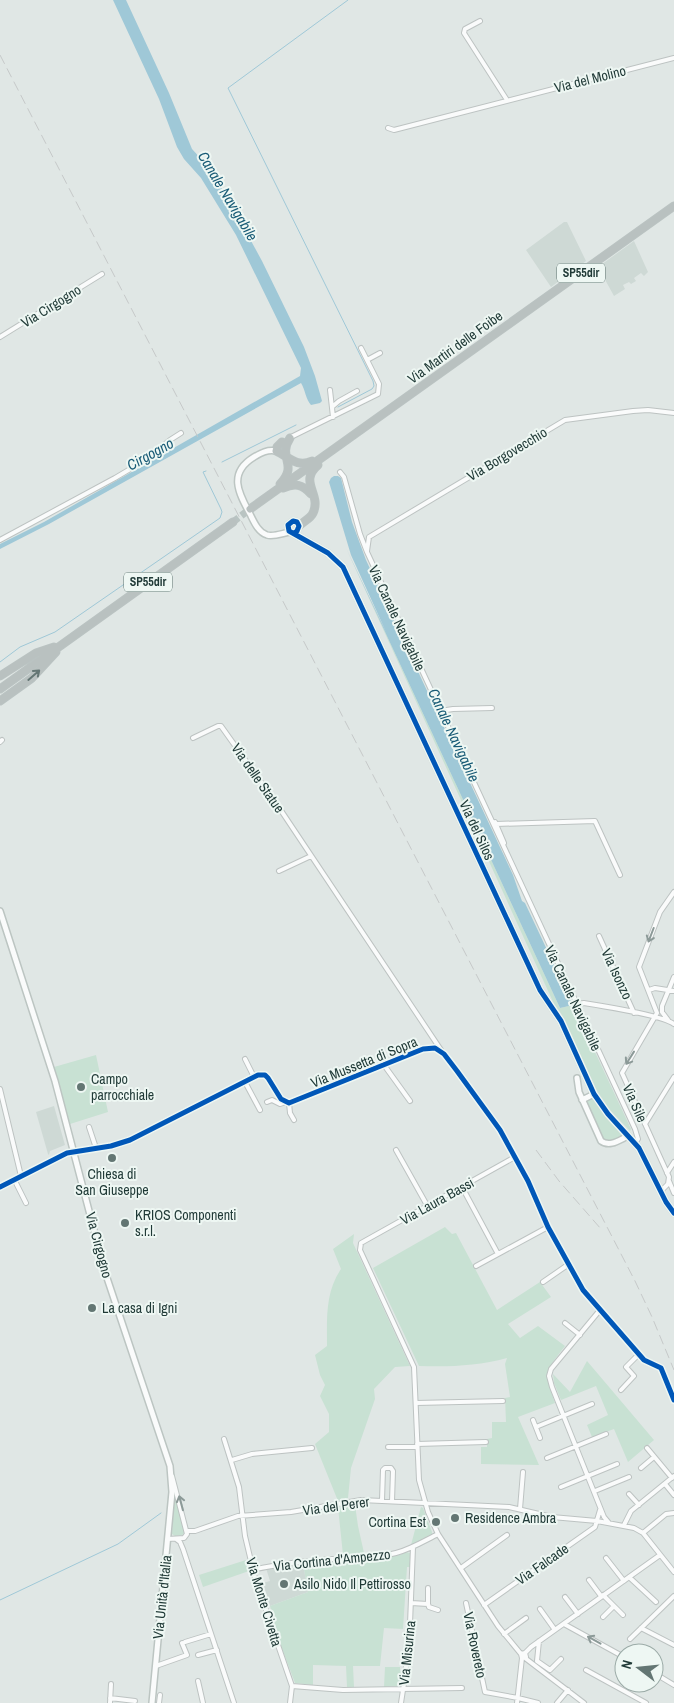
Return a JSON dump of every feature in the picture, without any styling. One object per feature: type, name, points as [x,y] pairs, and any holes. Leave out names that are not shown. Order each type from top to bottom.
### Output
[{"type":"highway","name":"Via Martiri delle Foibe","points":[[250,509],[674,206]]},
{"type":"highway","points":[[271,494],[288,472],[285,447],[290,438]]},
{"type":"highway","points":[[282,442],[276,451],[296,463],[308,463],[330,452]]},
{"type":"highway","points":[[298,525],[314,512],[315,506],[310,484],[310,474],[330,452]]},
{"type":"highway","points":[[271,494],[295,484],[303,486],[313,496]]},
{"type":"highway","name":"SP55dir","points":[[0,689],[233,522]]},
{"type":"highway","points":[[0,676],[36,653],[64,643]]},
{"type":"highway","points":[[0,701],[40,670],[64,643]]},
{"type":"street","points":[[480,21],[465,29],[464,33],[507,100]]},
{"type":"street","name":"Via del Molino","points":[[388,128],[394,130],[674,58]]},
{"type":"street","name":"Via Cirgogno","points":[[0,337],[102,274]]},
{"type":"street","points":[[298,525],[292,532],[278,535],[261,532],[246,507],[237,485],[242,468],[246,463],[282,442],[378,394],[379,384],[361,348]]},
{"type":"street","points":[[367,360],[380,353]]},
{"type":"street","points":[[330,390],[332,416]]},
{"type":"street","points":[[332,407],[334,403],[357,391]]},
{"type":"street","name":"Via Borgovecchio","points":[[369,537],[565,420],[633,411],[674,413]]},
{"type":"street","points":[[0,540],[115,478],[142,462],[181,433]]},
{"type":"street","points":[[263,453],[271,450],[276,451],[290,438]]},
{"type":"street","name":"Via Canale Navigabile","points":[[340,472],[344,477],[366,552],[634,1129],[638,1140],[635,1143]]},
{"type":"street","points":[[278,535],[290,522],[298,525],[303,538]]},
{"type":"street","points":[[288,525],[292,532]]},
{"type":"street","name":"Via del Silos","points":[[292,532],[328,553],[343,567],[540,990],[561,1022],[594,1094],[608,1114],[635,1143],[674,1212]]},
{"type":"street","points":[[360,535],[369,537],[366,552]]},
{"type":"street","points":[[440,712],[453,709],[492,708]]},
{"type":"street","name":"Via delle Statue","points":[[193,738],[221,726],[270,794],[386,964],[444,1054]]},
{"type":"street","name":"Via Canale Navigabile","points":[[488,816],[496,824],[506,853]]},
{"type":"street","points":[[496,824],[595,821],[620,876]]},
{"type":"street","points":[[279,871],[311,856]]},
{"type":"street","points":[[655,1017],[658,1012],[640,970],[640,965],[660,912],[674,892]]},
{"type":"street","name":"Via Cirgogno","points":[[0,911],[51,1068],[106,1272],[164,1444],[172,1476],[172,1492]]},
{"type":"street","name":"Via Isonzo","points":[[599,936],[634,1013]]},
{"type":"street","points":[[674,977],[672,990],[662,1004],[662,1012],[674,1024]]},
{"type":"street","points":[[649,990],[655,988],[672,990]]},
{"type":"street","points":[[654,1002],[655,1004],[662,1004]]},
{"type":"street","points":[[576,1004],[584,1003],[668,1020]]},
{"type":"street","name":"Via Sile","points":[[655,1017],[622,1073],[667,1173],[674,1193]]},
{"type":"street","name":"Via Mussetta di Sopra","points":[[267,1102],[272,1100],[280,1104],[288,1103],[429,1048],[438,1049],[444,1054]]},
{"type":"street","points":[[444,1054],[494,1122],[515,1157],[528,1181],[548,1227],[583,1290],[644,1360],[661,1368],[674,1400]]},
{"type":"street","points":[[245,1059],[254,1077]]},
{"type":"street","name":"Via Mussetta di Sopra","points":[[384,1065],[410,1100]]},
{"type":"street","points":[[0,1187],[62,1154],[74,1150],[119,1144],[139,1136],[254,1077],[262,1075],[268,1078],[280,1099],[288,1103],[294,1120]]},
{"type":"street","points":[[645,1124],[674,1077]]},
{"type":"street","points":[[577,1078],[577,1087],[601,1141],[605,1144],[610,1144],[628,1136]]},
{"type":"street","points":[[245,1082],[260,1110]]},
{"type":"street","points":[[0,1089],[21,1176]]},
{"type":"street","points":[[582,1100],[594,1094]]},
{"type":"street","points":[[89,1127],[96,1148]]},
{"type":"street","points":[[396,1150],[428,1207]]},
{"type":"street","name":"Via Laura Bassi","points":[[416,1403],[414,1367],[360,1250],[360,1245],[515,1157]]},
{"type":"street","points":[[667,1173],[674,1162]]},
{"type":"street","points":[[14,1179],[26,1203]]},
{"type":"street","points":[[661,1191],[669,1182]]},
{"type":"street","points":[[462,1187],[498,1254]]},
{"type":"street","points":[[476,1266],[548,1227]]},
{"type":"street","points":[[543,1282],[569,1264]]},
{"type":"street","points":[[600,1310],[550,1374],[552,1387],[601,1508],[609,1523]]},
{"type":"street","points":[[565,1323],[580,1335]]},
{"type":"street","points":[[621,1390],[634,1376],[626,1367],[639,1354]]},
{"type":"street","points":[[502,1401],[416,1403],[419,1480],[425,1504],[438,1534],[504,1634],[523,1656],[584,1703]]},
{"type":"street","points":[[536,1427],[592,1404]]},
{"type":"street","points":[[533,1420],[540,1438]]},
{"type":"street","points":[[547,1458],[606,1434]]},
{"type":"street","name":"Via Monte Civetta","points":[[224,1439],[239,1487],[252,1570],[270,1627],[291,1680],[290,1703]]},
{"type":"street","points":[[388,1447],[486,1442]]},
{"type":"street","points":[[232,1460],[252,1454],[312,1448]]},
{"type":"street","points":[[624,1525],[631,1511],[673,1477],[647,1448]]},
{"type":"street","points":[[642,1468],[654,1457]]},
{"type":"street","points":[[561,1487],[617,1464]]},
{"type":"street","points":[[382,1500],[383,1470],[391,1468],[393,1471],[392,1501]]},
{"type":"street","points":[[520,1510],[523,1472]]},
{"type":"street","points":[[172,1476],[186,1534],[183,1549]]},
{"type":"street","points":[[594,1491],[629,1477]]},
{"type":"street","points":[[665,1484],[674,1494]]},
{"type":"street","name":"Via Unità d'Italia","points":[[152,1703],[172,1492]]},
{"type":"street","points":[[629,1494],[639,1505]]},
{"type":"street","name":"Via del Perer","points":[[168,1539],[176,1539],[228,1518],[291,1512],[362,1500],[505,1507],[552,1517],[597,1521],[634,1528],[643,1533],[674,1572]]},
{"type":"street","points":[[597,1521],[601,1508]]},
{"type":"street","points":[[643,1533],[666,1514],[674,1513]]},
{"type":"street","name":"Via Falcade","points":[[484,1605],[595,1527],[597,1521]]},
{"type":"street","name":"Via Cortina d'Ampezzo","points":[[252,1570],[306,1562],[395,1553],[413,1547],[438,1534]]},
{"type":"street","points":[[461,1568],[506,1535]]},
{"type":"street","points":[[176,1539],[180,1542],[183,1549],[234,1703]]},
{"type":"street","name":"Via Misurina","points":[[401,1703],[412,1603],[413,1547]]},
{"type":"street","points":[[517,1703],[523,1656],[539,1641],[660,1555]]},
{"type":"street","points":[[606,1558],[624,1581]]},
{"type":"street","points":[[629,1577],[656,1602]]},
{"type":"street","points":[[589,1580],[602,1596],[623,1615]]},
{"type":"street","name":"Via Misurina","points":[[428,1588],[428,1604]]},
{"type":"street","points":[[565,1596],[578,1614]]},
{"type":"street","points":[[630,1639],[674,1596]]},
{"type":"street","name":"Via Misurina","points":[[412,1603],[428,1604],[429,1607],[438,1610]]},
{"type":"street","name":"Via Rovereto","points":[[466,1603],[485,1692],[538,1703]]},
{"type":"street","points":[[603,1617],[614,1606]]},
{"type":"street","points":[[540,1609],[555,1630]]},
{"type":"street","points":[[504,1634],[526,1618]]},
{"type":"street","points":[[564,1624],[614,1652]]},
{"type":"street","points":[[641,1628],[674,1645]]},
{"type":"street","name":"Via Unità d'Italia","points":[[156,1666],[186,1655],[184,1643],[211,1634]]},
{"type":"street","points":[[539,1641],[537,1661],[550,1670],[561,1659]]},
{"type":"street","points":[[198,1655],[217,1650]]},
{"type":"street","points":[[586,1670],[646,1703]]},
{"type":"street","points":[[198,1681],[202,1703]]},
{"type":"street","points":[[111,1684],[110,1701],[135,1700]]},
{"type":"street","points":[[292,1686],[343,1690],[462,1688]]},
{"type":"street","points":[[557,1703],[568,1690]]},
{"type":"street","points":[[159,1703],[160,1695]]},
{"type":"shaded area","points":[[564,222],[567,222],[586,261],[551,287],[526,250]]},
{"type":"shaded area","points":[[634,241],[648,272],[644,276],[641,273],[634,278],[636,281],[631,284],[629,282],[623,285],[625,289],[614,296],[598,267]]},
{"type":"shaded area","points":[[54,1106],[65,1145],[50,1151],[49,1155],[36,1112]]},
{"type":"shaded area","points":[[303,1564],[308,1592],[270,1606],[263,1583],[270,1581],[266,1568]]},
{"type":"green space","points":[[346,548],[560,1008],[573,1005],[631,1129],[630,1131],[611,1111],[597,1091],[560,1012],[554,1004]]},
{"type":"green space","name":"Campo parrocchiale","points":[[96,1055],[108,1112],[70,1124],[54,1067]]},
{"type":"green space","points":[[592,1097],[624,1135],[608,1142],[602,1139],[586,1101]]},
{"type":"green space","points":[[445,1227],[452,1234],[456,1233],[497,1310],[540,1282],[551,1297],[508,1324],[520,1338],[538,1326],[565,1346],[553,1361],[548,1372],[549,1384],[555,1403],[518,1417],[539,1465],[481,1464],[481,1447],[487,1447],[487,1439],[492,1438],[492,1422],[506,1422],[505,1398],[510,1397],[505,1364],[507,1358],[463,1365],[419,1366],[373,1268]]},
{"type":"green space","points":[[354,1234],[353,1243],[410,1366],[395,1367],[374,1389],[375,1399],[351,1468],[348,1498],[338,1501],[315,1444],[329,1432],[329,1414],[320,1396],[325,1385],[320,1375],[315,1355],[327,1346],[328,1306],[332,1287],[341,1269],[333,1249]]},
{"type":"green space","points":[[587,1361],[654,1440],[628,1462],[614,1429],[592,1437],[587,1425],[608,1415],[596,1386],[561,1400],[554,1383],[553,1374],[570,1392]]},
{"type":"green space","points":[[175,1492],[186,1532],[175,1536],[172,1534]]},
{"type":"green space","points":[[355,1505],[364,1553],[362,1555],[343,1555],[338,1507]]},
{"type":"green space","points":[[421,1507],[432,1534],[411,1545]]},
{"type":"green space","points":[[406,1552],[410,1553],[411,1567],[407,1567],[403,1629],[384,1628],[380,1666],[353,1666],[354,1687],[347,1687],[346,1666],[313,1665],[313,1685],[295,1683],[269,1614],[272,1613],[270,1606],[308,1592],[303,1564],[362,1560],[400,1555]]},
{"type":"green space","points":[[246,1560],[249,1571],[203,1587],[199,1575]]},
{"type":"green space","points":[[385,1667],[400,1667],[400,1671],[403,1671],[400,1686],[384,1687]]},
{"type":"water","points":[[113,0],[126,0],[169,93],[192,149],[204,162],[226,195],[262,261],[304,347],[322,401],[311,405],[301,383],[49,524],[0,549],[0,544],[44,522],[300,376],[301,368],[236,235],[201,178],[184,159],[177,147],[159,99]]},
{"type":"water","points":[[334,476],[341,478],[352,522],[366,560],[513,875],[522,901],[525,903],[573,1005],[560,1008],[346,548],[387,634],[351,555],[329,482]]},
{"type":"waterway","points":[[338,407],[372,389],[374,386],[373,381],[228,88],[348,0]]},
{"type":"waterway","points":[[222,462],[296,425]]},
{"type":"waterway","points":[[0,662],[20,647],[55,632],[220,518],[222,512],[203,472],[206,471]]},
{"type":"waterway","points":[[0,1600],[118,1544],[161,1513]]},
{"type":"tunnel","points":[[233,522],[250,509]]},
{"type":"railway","points":[[0,55],[635,1281],[674,1370]]},
{"type":"railway","points":[[536,1150],[559,1181],[601,1229]]},
{"type":"cycle path","points":[[294,533],[299,526],[297,522],[293,521],[288,525],[289,531],[328,553],[343,567],[540,990],[561,1021],[594,1094],[608,1114],[639,1148],[666,1202],[674,1213]]},
{"type":"cycle path","points":[[0,1187],[67,1153],[111,1146],[130,1140],[258,1075],[265,1075],[281,1099],[289,1103],[423,1049],[435,1048],[444,1054],[500,1130],[528,1181],[548,1227],[583,1290],[644,1360],[661,1368],[674,1400]]},
{"type":"place","name":"Campo parrocchiale","points":[[81,1087]]},
{"type":"place","name":"Chiesa di San Giuseppe","points":[[112,1158]]},
{"type":"place","name":"KRIOS Componenti s.r.l.","points":[[125,1223]]},
{"type":"place","name":"La casa di Igni","points":[[92,1308]]},
{"type":"place","name":"Residence Ambra","points":[[455,1518]]},
{"type":"place","name":"Cortina Est","points":[[436,1522]]},
{"type":"place","name":"Asilo Nido Il Pettirosso","points":[[284,1584]]},
{"type":"water label","name":"Canale Navigabile","points":[[228,196]]},
{"type":"water label","name":"Cirgogno","points":[[150,454]]},
{"type":"water label","name":"Canale Navigabile","points":[[454,735]]}]
